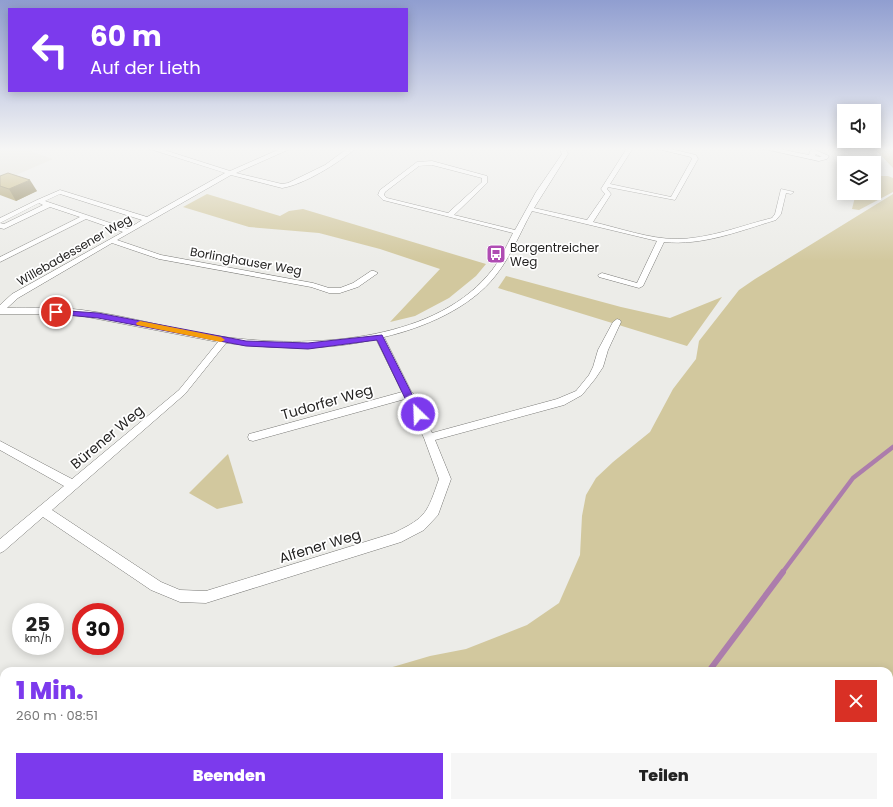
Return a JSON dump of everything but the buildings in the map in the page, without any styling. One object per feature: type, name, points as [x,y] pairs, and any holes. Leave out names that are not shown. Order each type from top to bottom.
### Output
[{"type":"street","name":"Willebadessener Weg","points":[[0,311],[15,296],[208,186]]},
{"type":"street","points":[[389,186],[382,191],[381,195],[385,199],[517,232]]},
{"type":"street","points":[[450,215],[480,186]]},
{"type":"street","points":[[0,311],[81,313],[246,343],[308,346],[379,337],[423,322],[459,304],[491,277],[543,186]]},
{"type":"street","points":[[589,222],[608,194],[604,189],[606,186]]},
{"type":"street","points":[[614,186],[673,199],[680,186]]},
{"type":"street","points":[[530,209],[660,240],[674,242],[698,241],[774,219],[778,214],[783,190],[791,192]]},
{"type":"street","points":[[0,220],[60,192],[148,220]]},
{"type":"street","points":[[40,201],[48,205],[128,231]]},
{"type":"street","points":[[0,225],[4,227],[48,205]]},
{"type":"street","points":[[0,260],[85,217]]},
{"type":"street","points":[[602,275],[639,286],[660,240]]},
{"type":"street","name":"Borlinghauser Weg","points":[[112,241],[159,257],[313,285],[333,292],[348,288],[374,273]]},
{"type":"street","points":[[429,438],[560,402],[579,393],[598,368],[603,350],[617,322]]},
{"type":"street","name":"Alfener Weg","points":[[43,511],[156,586],[180,596],[206,597],[397,538],[420,526],[434,511],[445,479],[429,438],[379,337]]},
{"type":"street","name":"Bürener Weg","points":[[0,547],[182,392],[224,340]]},
{"type":"street","name":"Tudorfer Weg","points":[[253,437],[408,394]]},
{"type":"street","points":[[0,446],[72,485]]},
{"type":"shaded area","points":[[881,186],[893,186],[893,192],[881,198]]},
{"type":"shaded area","points":[[207,194],[280,216],[289,211],[303,209],[486,264],[476,276],[449,298],[415,316],[390,322],[440,269],[380,249],[319,233],[249,227],[183,207]]},
{"type":"shaded area","points":[[893,194],[893,667],[393,667],[430,656],[466,649],[527,625],[559,603],[580,555],[582,516],[586,495],[596,478],[650,432],[673,389],[696,359],[699,341],[739,290]]},
{"type":"shaded area","points":[[854,200],[878,200],[859,210],[852,209]]},
{"type":"shaded area","points":[[506,276],[621,307],[670,318],[722,297],[687,346],[498,288]]},
{"type":"shaded area","points":[[228,454],[243,503],[217,509],[189,493]]},
{"type":"waterway","points":[[782,573],[853,478],[893,447]]},
{"type":"waterway","points":[[712,667],[783,572]]},
{"type":"slow traffic","points":[[140,323],[221,340]]},
{"type":"place","name":"Borgentreicher Weg","points":[[496,254]]},
{"type":"route","points":[[56,312],[81,313],[246,343],[308,346],[379,337],[418,414]]}]
